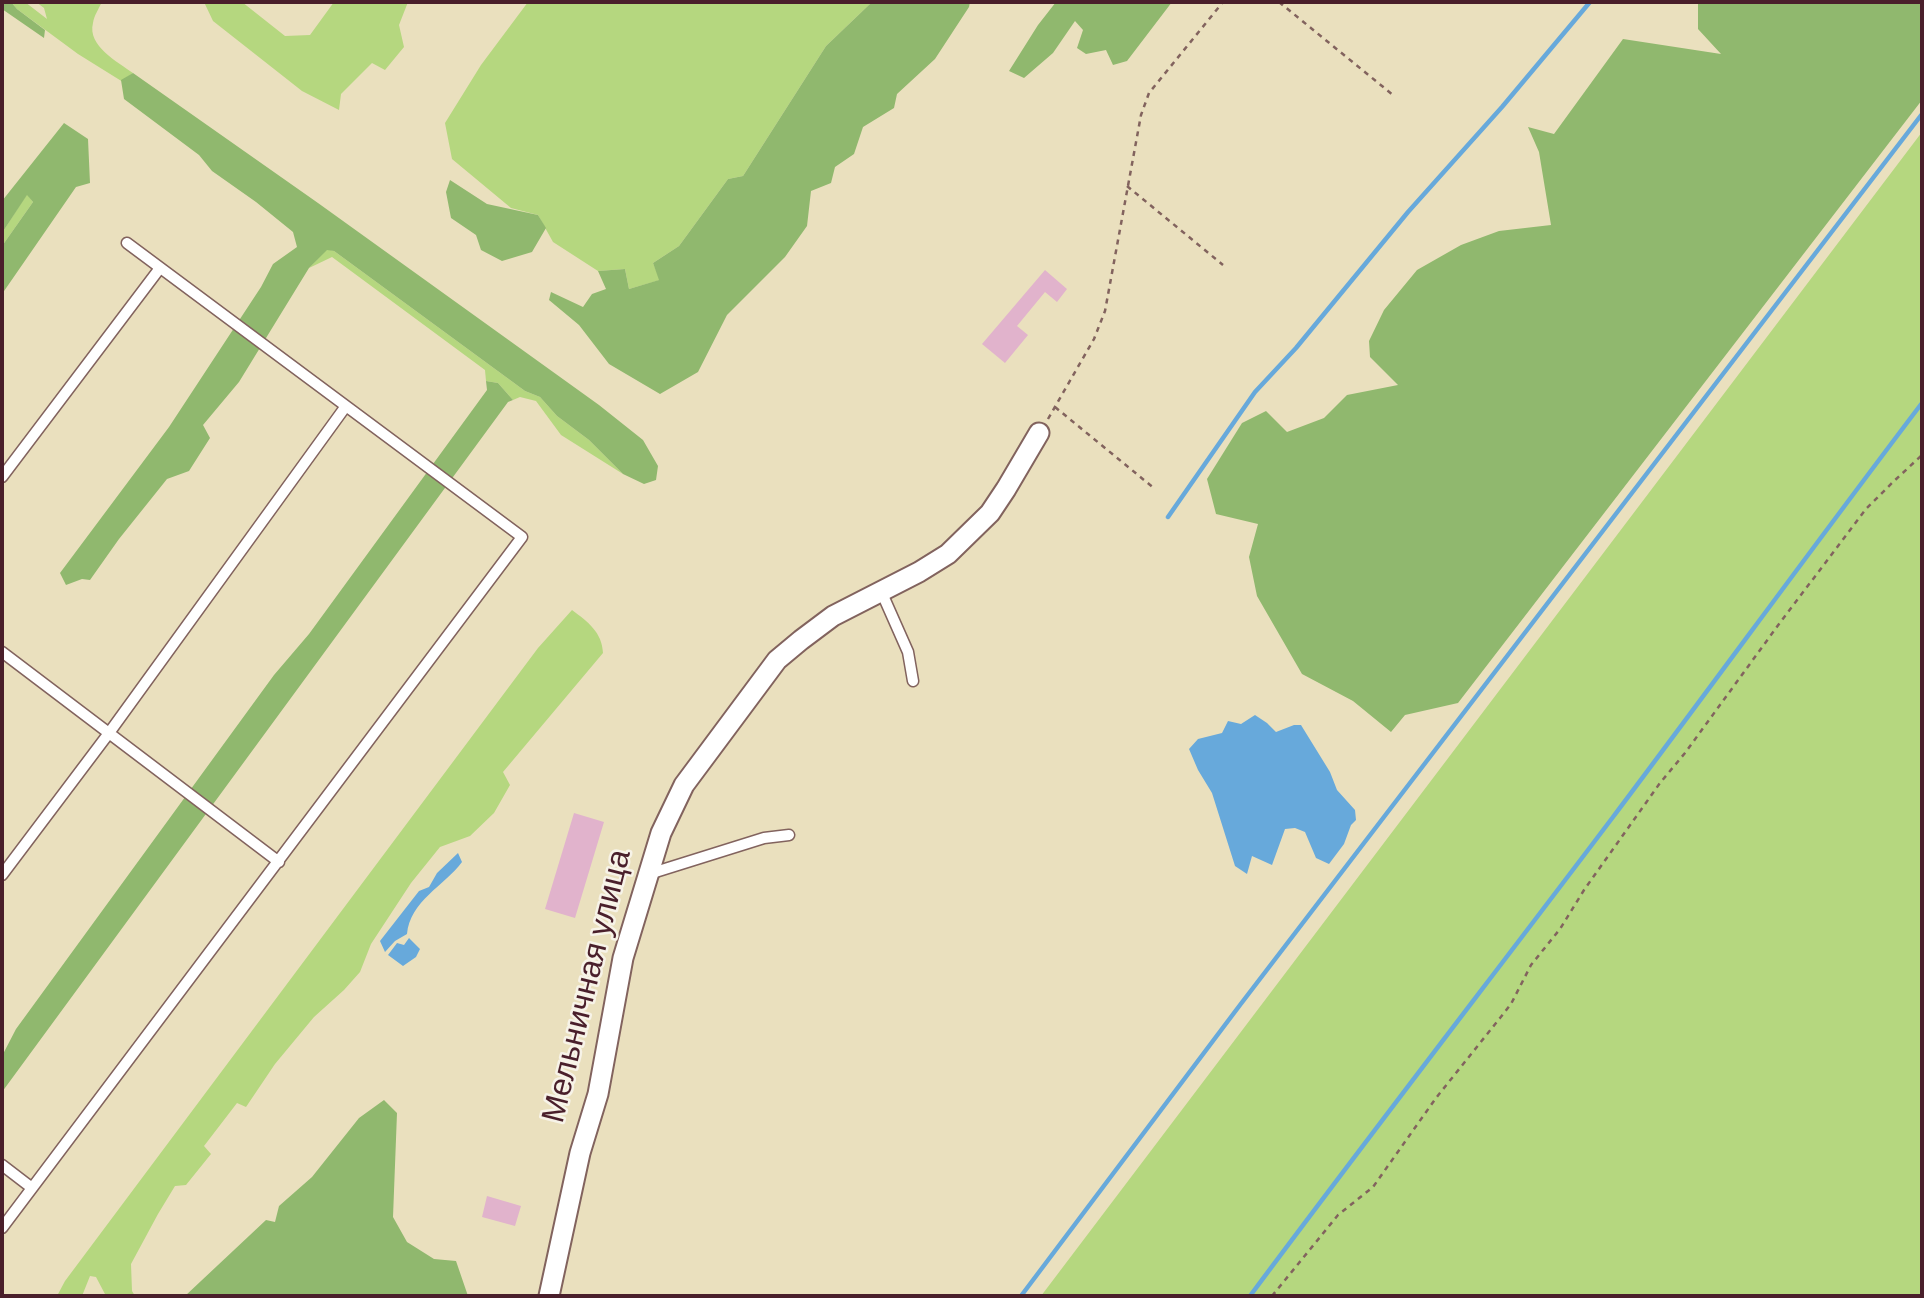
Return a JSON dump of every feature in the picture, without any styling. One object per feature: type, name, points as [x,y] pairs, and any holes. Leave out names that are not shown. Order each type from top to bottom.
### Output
[{"type":"street","name":"Мельничная улица","points":[[549,1296],[580,1153],[598,1094],[623,958],[661,833],[684,785],[777,660],[834,616],[948,554],[990,513],[1039,433]]},
{"type":"lane","points":[[2,1228],[522,537],[127,243]]},
{"type":"lane","points":[[2,477],[160,268]]},
{"type":"lane","points":[[2,875],[109,733],[346,406]]},
{"type":"lane","points":[[881,591],[908,652],[913,681]]},
{"type":"lane","points":[[2,652],[279,862]]},
{"type":"lane","points":[[649,874],[764,838],[789,835]]},
{"type":"lane","points":[[2,1165],[32,1188]]},
{"type":"path","points":[[1039,433],[1094,339],[1105,311],[1141,115],[1149,93],[1223,2]]},
{"type":"path","points":[[1279,2],[1393,95]]},
{"type":"path","points":[[1127,187],[1223,265]]},
{"type":"path","points":[[1055,407],[1155,489]]},
{"type":"path","points":[[1272,1296],[1338,1215],[1373,1187],[1436,1098],[1506,1011],[1531,965],[1560,929],[1584,890],[1660,783],[1786,614],[1866,509],[1922,455]]},
{"type":"green space","points":[[2,2],[11,2],[45,30],[44,38],[2,9]]},
{"type":"green space","points":[[11,2],[25,2],[47,19],[44,8],[36,2],[102,2],[93,23],[95,39],[105,52],[133,73],[126,78],[139,92],[78,54]]},
{"type":"green space","points":[[204,2],[242,2],[285,36],[310,35],[334,2],[408,2],[399,25],[404,47],[385,70],[372,63],[341,94],[339,110],[302,91],[213,21]]},
{"type":"green space","points":[[528,2],[872,2],[826,46],[743,176],[728,179],[679,246],[653,263],[660,280],[629,289],[625,269],[598,271],[553,242],[538,215],[511,208],[452,159],[445,123],[481,65]]},
{"type":"green space","points":[[872,2],[970,2],[935,59],[897,94],[894,108],[863,127],[854,154],[835,167],[831,183],[811,191],[807,226],[785,257],[727,315],[698,372],[660,394],[609,364],[579,325],[549,300],[551,292],[583,307],[592,294],[606,289],[598,271],[625,269],[629,289],[659,280],[653,263],[679,246],[728,179],[743,176],[826,46]]},
{"type":"green space","points":[[1056,2],[1172,2],[1127,61],[1113,65],[1106,50],[1086,54],[1077,48],[1083,30],[1075,21],[1053,53],[1024,78],[1009,71]]},
{"type":"green space","points":[[1698,2],[1922,2],[1922,100],[1458,703],[1405,715],[1391,732],[1353,701],[1302,674],[1257,596],[1249,557],[1258,524],[1216,514],[1207,479],[1242,423],[1266,411],[1287,432],[1324,418],[1347,395],[1398,385],[1370,357],[1369,341],[1384,310],[1417,270],[1461,245],[1499,231],[1551,225],[1539,152],[1528,127],[1554,134],[1623,39],[1721,54],[1698,29]]},
{"type":"green space","points":[[133,73],[599,405],[643,440],[658,466],[656,480],[644,484],[623,474],[589,440],[557,416],[540,397],[525,391],[334,251],[327,250],[309,268],[239,382],[203,425],[210,438],[189,471],[167,479],[90,580],[82,579],[66,585],[60,573],[169,427],[261,287],[273,264],[297,247],[293,232],[212,171],[199,155],[124,99],[121,80]]},
{"type":"green space","points":[[64,123],[88,139],[90,183],[76,187],[2,294],[2,246],[33,202],[27,195],[2,233],[2,201]]},
{"type":"green space","points":[[1922,132],[1922,1296],[1041,1296]]},
{"type":"green space","points":[[450,180],[487,204],[538,215],[546,228],[532,252],[502,261],[481,250],[476,235],[451,218],[446,192]]},
{"type":"green space","points":[[27,194],[33,202],[2,246],[2,233]]},
{"type":"green space","points":[[327,249],[334,251],[525,391],[540,397],[557,416],[589,440],[623,474],[561,435],[536,401],[520,397],[513,400],[498,383],[486,381],[485,370],[332,257],[309,268]]},
{"type":"green space","points":[[486,381],[498,383],[513,400],[508,402],[2,1092],[2,1056],[16,1029],[274,675],[309,634],[487,390]]},
{"type":"green space","points":[[572,610],[597,633],[603,653],[503,772],[510,785],[494,813],[470,836],[440,847],[411,883],[371,944],[360,972],[314,1017],[275,1064],[246,1107],[237,1103],[204,1146],[211,1154],[186,1185],[175,1186],[131,1264],[132,1291],[135,1296],[106,1296],[96,1277],[90,1276],[82,1296],[57,1296],[65,1281],[538,648]]},
{"type":"green space","points":[[384,1100],[397,1113],[393,1217],[407,1242],[434,1259],[456,1261],[468,1296],[185,1296],[266,1220],[275,1222],[279,1206],[312,1177],[359,1118]]},
{"type":"water","points":[[1255,715],[1276,732],[1301,725],[1330,772],[1337,790],[1355,810],[1356,820],[1351,825],[1344,844],[1329,864],[1316,858],[1305,832],[1295,828],[1285,829],[1272,865],[1252,856],[1247,874],[1235,866],[1212,793],[1189,749],[1198,739],[1222,733],[1228,721],[1241,724]]},
{"type":"water","points":[[458,853],[462,862],[414,912],[407,934],[395,941],[385,952],[380,941],[419,891],[429,887],[437,873]]},
{"type":"water","points":[[409,938],[420,949],[416,957],[403,966],[388,955],[397,943],[404,945]]},
{"type":"building","points":[[1045,270],[1067,289],[1057,302],[1045,292],[1017,326],[1028,335],[1005,363],[982,344]]},
{"type":"building","points":[[574,813],[604,822],[575,918],[545,909]]},
{"type":"building","points":[[487,1196],[521,1206],[515,1226],[482,1217]]},
{"type":"waterway","points":[[1168,517],[1255,392],[1296,348],[1408,212],[1502,107],[1590,2]]},
{"type":"waterway","points":[[1021,1296],[1240,1005],[1922,114]]},
{"type":"waterway","points":[[1250,1296],[1922,403]]}]
